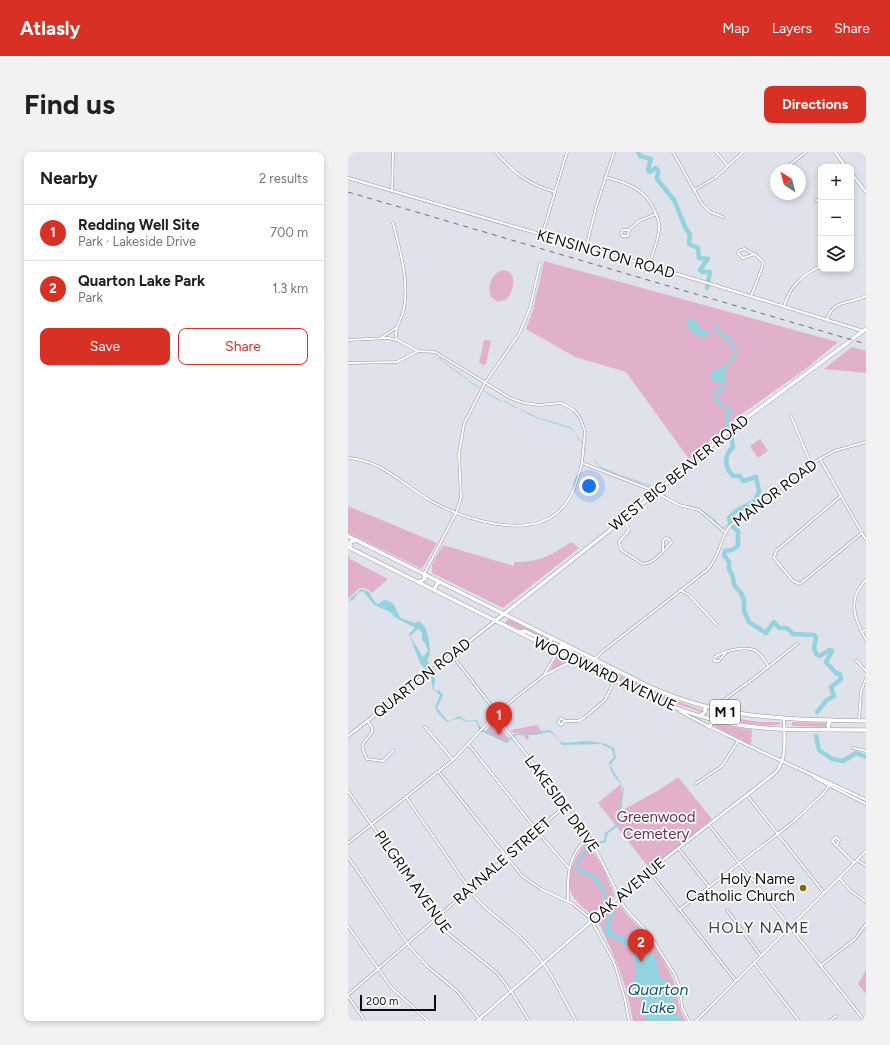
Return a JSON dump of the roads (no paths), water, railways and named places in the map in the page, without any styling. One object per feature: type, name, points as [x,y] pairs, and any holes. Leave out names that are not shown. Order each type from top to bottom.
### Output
[{"type":"main road","name":"WEST BIG BEAVER ROAD","points":[[495,621],[656,493],[737,424],[865,330]]},
{"type":"main road","name":"WOODWARD AVENUE","points":[[348,536],[579,652]]},
{"type":"main road","points":[[349,548],[350,542],[356,540]]},
{"type":"main road","name":"M 1","points":[[349,548],[434,590]]},
{"type":"main road","points":[[419,582],[425,579],[424,574]]},
{"type":"main road","points":[[434,590],[440,582]]},
{"type":"main road","name":"WOODWARD AVENUE","points":[[434,590],[650,698],[700,716],[729,723],[784,729],[866,730]]},
{"type":"main road","points":[[518,632],[525,631],[549,643],[552,638]]},
{"type":"main road","points":[[557,652],[558,647],[561,646],[579,652]]},
{"type":"main road","name":"M 1","points":[[579,652],[595,659]]},
{"type":"main road","name":"WOODWARD AVENUE","points":[[595,659],[668,695],[715,710],[734,714],[784,719],[866,721]]},
{"type":"main road","points":[[700,716],[705,712],[705,707]]},
{"type":"main road","points":[[729,723],[729,717],[734,714]]},
{"type":"main road","points":[[709,727],[714,720]]},
{"type":"main road","points":[[829,730],[828,725],[832,720]]},
{"type":"street","points":[[392,191],[393,152]]},
{"type":"street","points":[[496,152],[510,168],[521,177],[539,187],[556,192]]},
{"type":"street","points":[[542,236],[567,152]]},
{"type":"street","points":[[586,248],[605,177],[614,152]]},
{"type":"street","points":[[673,152],[705,208],[723,217]]},
{"type":"street","points":[[716,152],[728,166]]},
{"type":"street","points":[[694,190],[713,179],[743,152]]},
{"type":"street","points":[[791,164],[806,152]]},
{"type":"street","points":[[834,152],[844,164]]},
{"type":"street","points":[[605,177],[630,184],[641,190],[650,201],[656,214],[659,232],[649,267]]},
{"type":"street","name":"KENSINGTON ROAD","points":[[348,178],[865,330]]},
{"type":"street","points":[[854,178],[866,192]]},
{"type":"street","points":[[629,230],[639,221],[656,214]]},
{"type":"street","points":[[393,223],[406,278],[404,308],[396,335],[397,340]]},
{"type":"street","points":[[751,296],[763,264],[760,258],[755,254],[745,248],[740,250],[738,253],[743,258],[755,254]]},
{"type":"street","points":[[424,574],[456,513],[461,494],[459,453],[461,437],[468,414],[485,383],[519,334],[530,308],[540,264]]},
{"type":"street","points":[[784,306],[789,292],[795,284],[818,268]]},
{"type":"street","points":[[827,319],[830,311],[837,305],[866,296]]},
{"type":"street","points":[[380,338],[398,326]]},
{"type":"street","points":[[348,340],[380,338],[397,340],[418,351],[435,352],[510,398],[524,403],[538,405],[561,403],[574,410],[580,418],[585,431],[582,463],[574,489],[567,502],[558,512],[544,520],[527,524],[487,522],[456,513],[425,497],[387,470],[364,461],[348,458]]},
{"type":"street","points":[[348,363],[397,362],[418,351]]},
{"type":"street","points":[[790,416],[811,464]]},
{"type":"street","name":"MANOR ROAD","points":[[595,659],[680,590],[705,573],[712,565],[719,552],[725,532],[730,526],[811,464],[834,451],[866,442]]},
{"type":"street","points":[[820,459],[866,540]]},
{"type":"street","points":[[582,463],[656,493],[679,505],[702,512],[725,532]]},
{"type":"street","points":[[841,496],[774,554],[775,559],[789,576],[799,584],[862,533]]},
{"type":"street","points":[[624,519],[629,530],[619,542],[621,550],[643,564],[652,562],[671,543],[669,539],[666,538],[663,541],[663,550]]},
{"type":"street","points":[[866,580],[858,589],[854,599],[855,609],[866,640]]},
{"type":"street","points":[[686,586],[687,593]]},
{"type":"street","points":[[680,590],[687,593],[717,625]]},
{"type":"street","name":"QUARTON ROAD","points":[[348,736],[495,621]]},
{"type":"street","points":[[862,632],[866,630]]},
{"type":"street","points":[[715,710],[727,697],[797,644]]},
{"type":"street","points":[[726,652],[719,661],[714,662],[714,657],[726,652],[745,649],[754,650],[769,666]]},
{"type":"street","points":[[543,676],[557,652]]},
{"type":"street","name":"LAKESIDE DRIVE","points":[[452,655],[510,734],[589,836],[627,911],[657,945],[674,972],[680,985],[682,1008],[689,1021]]},
{"type":"street","points":[[348,843],[453,760],[469,745],[496,714],[543,676],[574,660]]},
{"type":"street","points":[[856,660],[866,672]]},
{"type":"street","points":[[859,721],[861,691],[866,679]]},
{"type":"street","points":[[565,722],[578,721],[584,718],[605,700],[615,680]]},
{"type":"street","points":[[676,708],[709,727],[866,802]]},
{"type":"street","points":[[782,762],[784,719]]},
{"type":"street","points":[[367,721],[372,727],[372,732],[363,742],[362,746],[368,759],[383,761],[394,750]]},
{"type":"street","points":[[425,727],[453,760]]},
{"type":"street","points":[[695,784],[722,766],[738,741]]},
{"type":"street","points":[[469,745],[537,831],[569,868]]},
{"type":"street","points":[[853,748],[866,751]]},
{"type":"street","name":"OAK AVENUE","points":[[479,1020],[619,897],[678,848],[775,773],[782,762]]},
{"type":"street","points":[[439,772],[506,858],[531,883],[547,892],[568,900],[582,910],[592,921],[603,939],[617,970],[629,1021]]},
{"type":"street","points":[[679,910],[798,818],[830,784]]},
{"type":"street","name":"PILGRIM AVENUE","points":[[348,791],[436,919],[452,938],[490,965],[512,991],[529,1021]]},
{"type":"street","points":[[746,795],[824,893]]},
{"type":"street","points":[[406,797],[469,890],[488,911],[529,945],[543,964],[576,1021]]},
{"type":"street","name":"RAYNALE STREET","points":[[348,996],[566,805]]},
{"type":"street","points":[[709,825],[864,1020]]},
{"type":"street","points":[[568,900],[569,868],[577,849],[589,836]]},
{"type":"street","points":[[837,846],[854,863]]},
{"type":"street","points":[[678,848],[709,887]]},
{"type":"street","points":[[696,1021],[866,851]]},
{"type":"street","points":[[348,856],[408,944],[428,967],[457,991],[479,1020]]},
{"type":"street","points":[[857,860],[866,866]]},
{"type":"street","points":[[649,872],[736,981]]},
{"type":"street","points":[[839,878],[852,892],[866,902]]},
{"type":"street","points":[[727,910],[761,956]]},
{"type":"street","points":[[820,966],[855,939],[866,924]]},
{"type":"street","points":[[348,926],[378,970],[399,996],[428,1021]]},
{"type":"street","points":[[754,963],[799,1021]]},
{"type":"street","points":[[348,996],[365,1021]]},
{"type":"street","points":[[830,1021],[836,1016]]},
{"type":"water","points":[[689,318],[693,318],[702,329],[711,334],[710,336],[703,337],[693,333],[686,324]]},
{"type":"water","points":[[716,324],[722,333],[729,336],[737,351],[736,357],[726,368],[724,391],[716,396],[724,405],[731,409],[730,421],[734,422],[727,429],[725,426],[726,409],[716,403],[713,395],[714,391],[720,389],[723,384],[712,381],[710,373],[726,365],[735,353],[728,340],[719,335],[714,325]]},
{"type":"water","points":[[361,589],[369,592],[374,601],[378,604],[384,600],[391,602],[395,606],[401,618],[415,623],[419,621],[424,626],[430,645],[430,653],[427,660],[429,663],[428,669],[435,678],[434,689],[437,692],[439,690],[443,695],[437,708],[447,720],[450,721],[459,716],[467,721],[477,720],[480,727],[485,731],[507,741],[514,734],[535,733],[549,730],[553,732],[559,741],[564,743],[588,741],[606,744],[614,748],[616,758],[610,765],[622,785],[614,776],[610,767],[609,763],[614,757],[612,749],[601,744],[562,745],[552,733],[549,732],[535,735],[516,735],[507,743],[483,732],[479,729],[476,721],[466,722],[460,718],[447,722],[438,713],[435,707],[440,695],[433,690],[431,676],[420,663],[409,634],[414,627],[396,618],[390,612],[374,605],[363,591],[358,593],[353,600],[348,601]],"holes":[[[418,629],[422,633],[422,640],[428,651],[423,657],[410,636]]]},
{"type":"water","name":"Quarton Lake","points":[[623,786],[621,813],[623,822],[607,834],[606,842],[592,847],[584,854],[579,864],[579,869],[590,872],[597,877],[605,889],[608,902],[614,912],[611,923],[613,933],[644,945],[648,952],[656,957],[660,977],[672,986],[674,991],[674,1008],[676,1014],[682,1021],[646,1021],[641,998],[634,981],[636,971],[632,951],[627,946],[606,935],[604,930],[606,918],[610,917],[609,911],[603,902],[603,892],[589,876],[577,873],[577,862],[583,851],[593,843],[604,841],[605,833],[621,821],[619,813]]},
{"type":"waterway","points":[[638,152],[640,156],[651,159],[648,169],[649,172],[656,168],[658,171],[657,179],[674,200],[686,229],[690,234],[689,244],[698,248],[699,258],[708,259],[700,270],[702,272],[710,272],[707,288]]},
{"type":"waterway","points":[[439,358],[442,361]]},
{"type":"waterway","points":[[445,363],[454,370]]},
{"type":"waterway","points":[[456,371],[467,379]]},
{"type":"waterway","points":[[469,381],[479,388]]},
{"type":"waterway","points":[[484,391],[501,401]]},
{"type":"waterway","points":[[504,401],[517,408]]},
{"type":"waterway","points":[[521,410],[540,419]]},
{"type":"waterway","points":[[542,419],[571,428],[574,432]]},
{"type":"waterway","points":[[731,434],[733,447],[730,450],[726,461],[728,469],[733,476],[740,476],[743,481],[756,477],[759,491],[755,501],[736,511],[729,518],[730,524],[738,531],[738,546],[732,550],[725,551],[724,555],[729,562],[729,569],[733,577],[734,585],[741,593],[744,600],[744,611],[749,622],[766,633],[774,622],[779,628],[787,628],[793,634],[814,635],[816,637],[814,648],[816,654],[820,656],[829,650],[832,651],[826,662],[836,673],[840,674],[841,679],[831,687],[834,696],[827,700],[817,712]]},
{"type":"waterway","points":[[577,436],[583,444]]},
{"type":"waterway","points":[[594,459],[600,467],[619,475]]},
{"type":"waterway","points":[[622,476],[651,486]]},
{"type":"waterway","points":[[664,494],[668,498]]},
{"type":"waterway","points":[[687,506],[702,511],[722,528],[730,524]]},
{"type":"waterway","points":[[816,736],[819,750],[832,759],[843,761],[856,753],[866,757]]},
{"type":"railway","points":[[348,192],[866,344]]},
{"type":"place","name":"Redding Well Site","points":[[499,735]]},
{"type":"place","name":"Holy Name Catholic Church","points":[[803,888]]},
{"type":"place","name":"Quarton Lake Park","points":[[641,962]]},
{"type":"district","name":"HOLY NAME","points":[[759,927]]},
{"type":"park label","name":"Greenwood Cemetery","points":[[656,826]]}]
